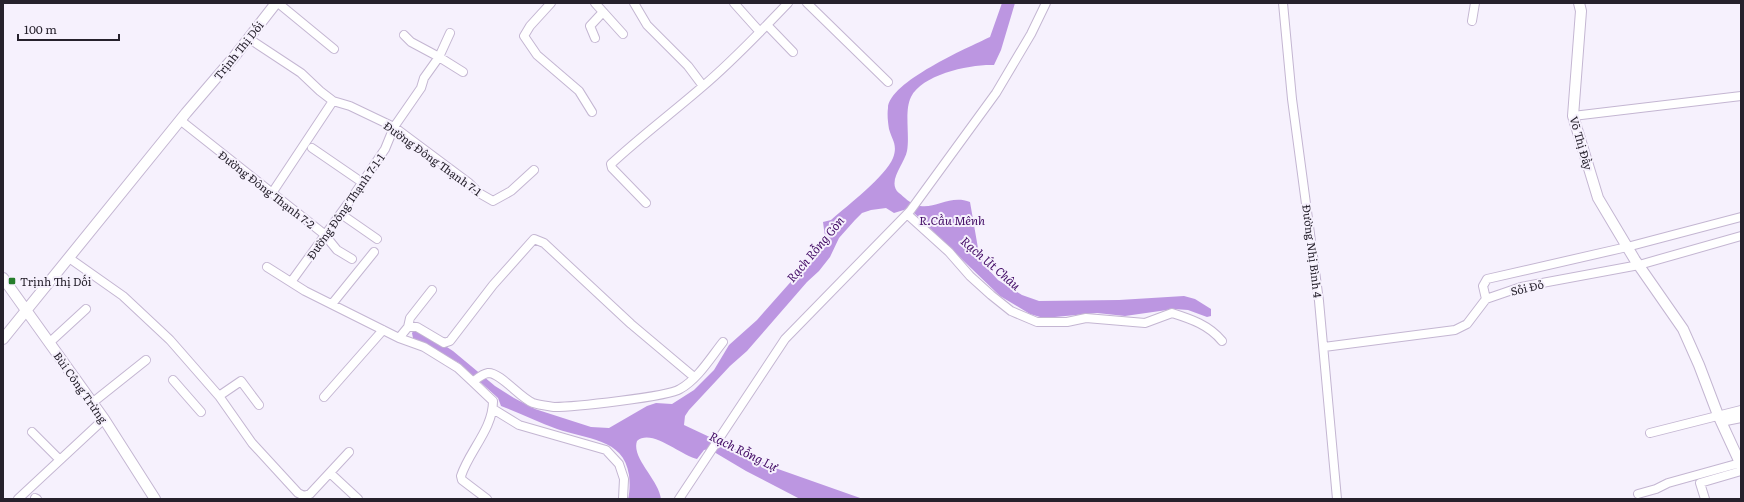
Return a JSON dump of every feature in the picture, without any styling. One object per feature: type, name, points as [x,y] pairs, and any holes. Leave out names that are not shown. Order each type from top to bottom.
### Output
[{"type":"street","name":"Trịnh Thị Dối","points":[[3,339],[180,120],[277,3]]},
{"type":"street","points":[[277,3],[334,49]]},
{"type":"street","points":[[551,3],[530,26],[524,36],[537,55],[579,91],[592,112]]},
{"type":"street","points":[[595,3],[623,34]]},
{"type":"street","points":[[734,3],[760,32]]},
{"type":"street","points":[[646,203],[612,168],[611,164],[628,148],[703,86],[788,3]]},
{"type":"street","points":[[806,3],[888,82]]},
{"type":"street","points":[[679,499],[785,339],[908,213],[996,93],[1031,34],[1046,3]]},
{"type":"street","name":"Đường Nhị Bình 4","points":[[1283,3],[1292,99],[1324,347],[1337,499]]},
{"type":"street","points":[[1472,20],[1475,3]]},
{"type":"street","name":"Võ Thị Đầy","points":[[1579,3],[1581,11],[1573,116],[1598,198],[1637,263]]},
{"type":"street","points":[[638,4],[647,25],[688,66],[703,86]]},
{"type":"street","points":[[595,38],[590,26],[603,12]]},
{"type":"street","points":[[767,25],[793,52]]},
{"type":"street","name":"Đường Đông Thạnh 7-1-1","points":[[291,282],[324,234],[341,214],[363,183],[385,149],[394,127],[421,88],[424,78],[439,57],[450,33]]},
{"type":"street","points":[[404,35],[411,42],[463,72]]},
{"type":"street","name":"Đường Đông Thạnh 7-1","points":[[248,38],[301,74],[334,101],[350,106],[394,127],[469,183],[479,193],[494,202],[511,191],[534,170]]},
{"type":"street","points":[[1573,116],[1741,96]]},
{"type":"street","points":[[272,193],[334,101]]},
{"type":"street","name":"Đường Đông Thạnh 7-2","points":[[180,120],[324,234],[337,250],[352,260]]},
{"type":"street","points":[[312,148],[363,183]]},
{"type":"street","points":[[908,213],[949,252],[970,276],[991,295],[1012,311],[1037,322],[1067,322],[1086,318],[1145,323],[1172,312],[1195,321],[1215,332],[1222,341]]},
{"type":"street","points":[[341,214],[377,239]]},
{"type":"street","points":[[1324,347],[1455,330],[1467,324],[1486,299],[1483,286],[1487,279],[1628,249],[1741,216]]},
{"type":"street","name":"Sỏi Đỏ","points":[[1486,299],[1521,287],[1637,263],[1741,236]]},
{"type":"street","points":[[408,327],[417,327],[444,343],[450,341],[493,286],[534,239],[544,243],[631,324],[694,377]]},
{"type":"street","points":[[332,304],[374,252]]},
{"type":"street","points":[[69,258],[123,296],[170,340],[219,396],[252,443],[298,492],[304,496],[310,494],[348,452]]},
{"type":"street","points":[[1637,263],[1683,329],[1699,365],[1719,419],[1741,467]]},
{"type":"street","points":[[267,267],[332,304],[399,338],[409,340],[433,352],[458,368],[474,381],[493,401],[493,409],[485,432],[470,454],[461,476],[462,480],[487,499]]},
{"type":"street","name":"Bùi Công Trừng","points":[[3,278],[104,419],[155,499]]},
{"type":"street","points":[[399,338],[408,327],[410,318],[432,290]]},
{"type":"street","points":[[49,343],[86,308]]},
{"type":"street","points":[[324,398],[383,330]]},
{"type":"street","points":[[474,381],[484,374],[494,374],[527,400],[554,406],[628,399],[675,392],[684,387],[694,377],[722,342]]},
{"type":"street","points":[[92,403],[146,360]]},
{"type":"street","points":[[173,380],[201,412]]},
{"type":"street","points":[[219,396],[241,381],[259,405]]},
{"type":"street","points":[[493,409],[518,425],[606,450],[619,464],[624,479],[623,499]]},
{"type":"street","points":[[1719,419],[1741,410]]},
{"type":"street","points":[[1650,433],[1719,419],[1741,418]]},
{"type":"street","points":[[18,499],[104,419]]},
{"type":"street","points":[[32,432],[60,460]]},
{"type":"street","points":[[1638,494],[1656,489],[1668,483],[1741,467]]},
{"type":"street","points":[[1704,499],[1700,483],[1741,467]]},
{"type":"street","points":[[330,473],[358,499]]},
{"type":"water","name":"R.Cầu Mênh","points":[[1002,3],[1015,3],[1001,50],[994,65],[973,66],[948,72],[925,82],[911,97],[907,116],[908,145],[906,156],[895,178],[894,183],[896,189],[899,193],[916,205],[929,206],[955,200],[970,202],[979,254],[988,269],[998,280],[1022,295],[1039,301],[1119,300],[1184,296],[1195,299],[1211,309],[1211,316],[1207,317],[1188,310],[1174,309],[1125,316],[1097,313],[1040,317],[1030,314],[1000,296],[913,212],[907,209],[894,213],[886,208],[862,213],[839,238],[830,257],[819,271],[807,282],[747,351],[730,366],[689,410],[685,416],[684,425],[778,469],[863,499],[800,499],[746,471],[709,449],[704,450],[697,459],[690,457],[658,440],[643,438],[637,441],[636,448],[638,455],[656,484],[661,499],[628,499],[630,481],[626,463],[620,454],[611,447],[591,438],[557,429],[501,406],[498,398],[459,363],[413,338],[412,333],[414,330],[427,334],[453,351],[495,386],[514,398],[535,409],[591,427],[609,428],[647,406],[656,403],[672,404],[694,390],[714,370],[729,345],[757,320],[819,250],[825,237],[823,222],[831,220],[856,199],[889,166],[895,150],[889,129],[888,108],[892,98],[901,87],[948,57],[990,37]]},
{"type":"place","name":"Trịnh Thị Dối","points":[[12,281]]},
{"type":"water label","name":"Rạch Rỗng Gòn","points":[[815,249]]},
{"type":"water label","name":"Rạch Út Châu","points":[[991,263]]},
{"type":"water label","name":"Rạch Rỗng Lự","points":[[744,451]]}]
